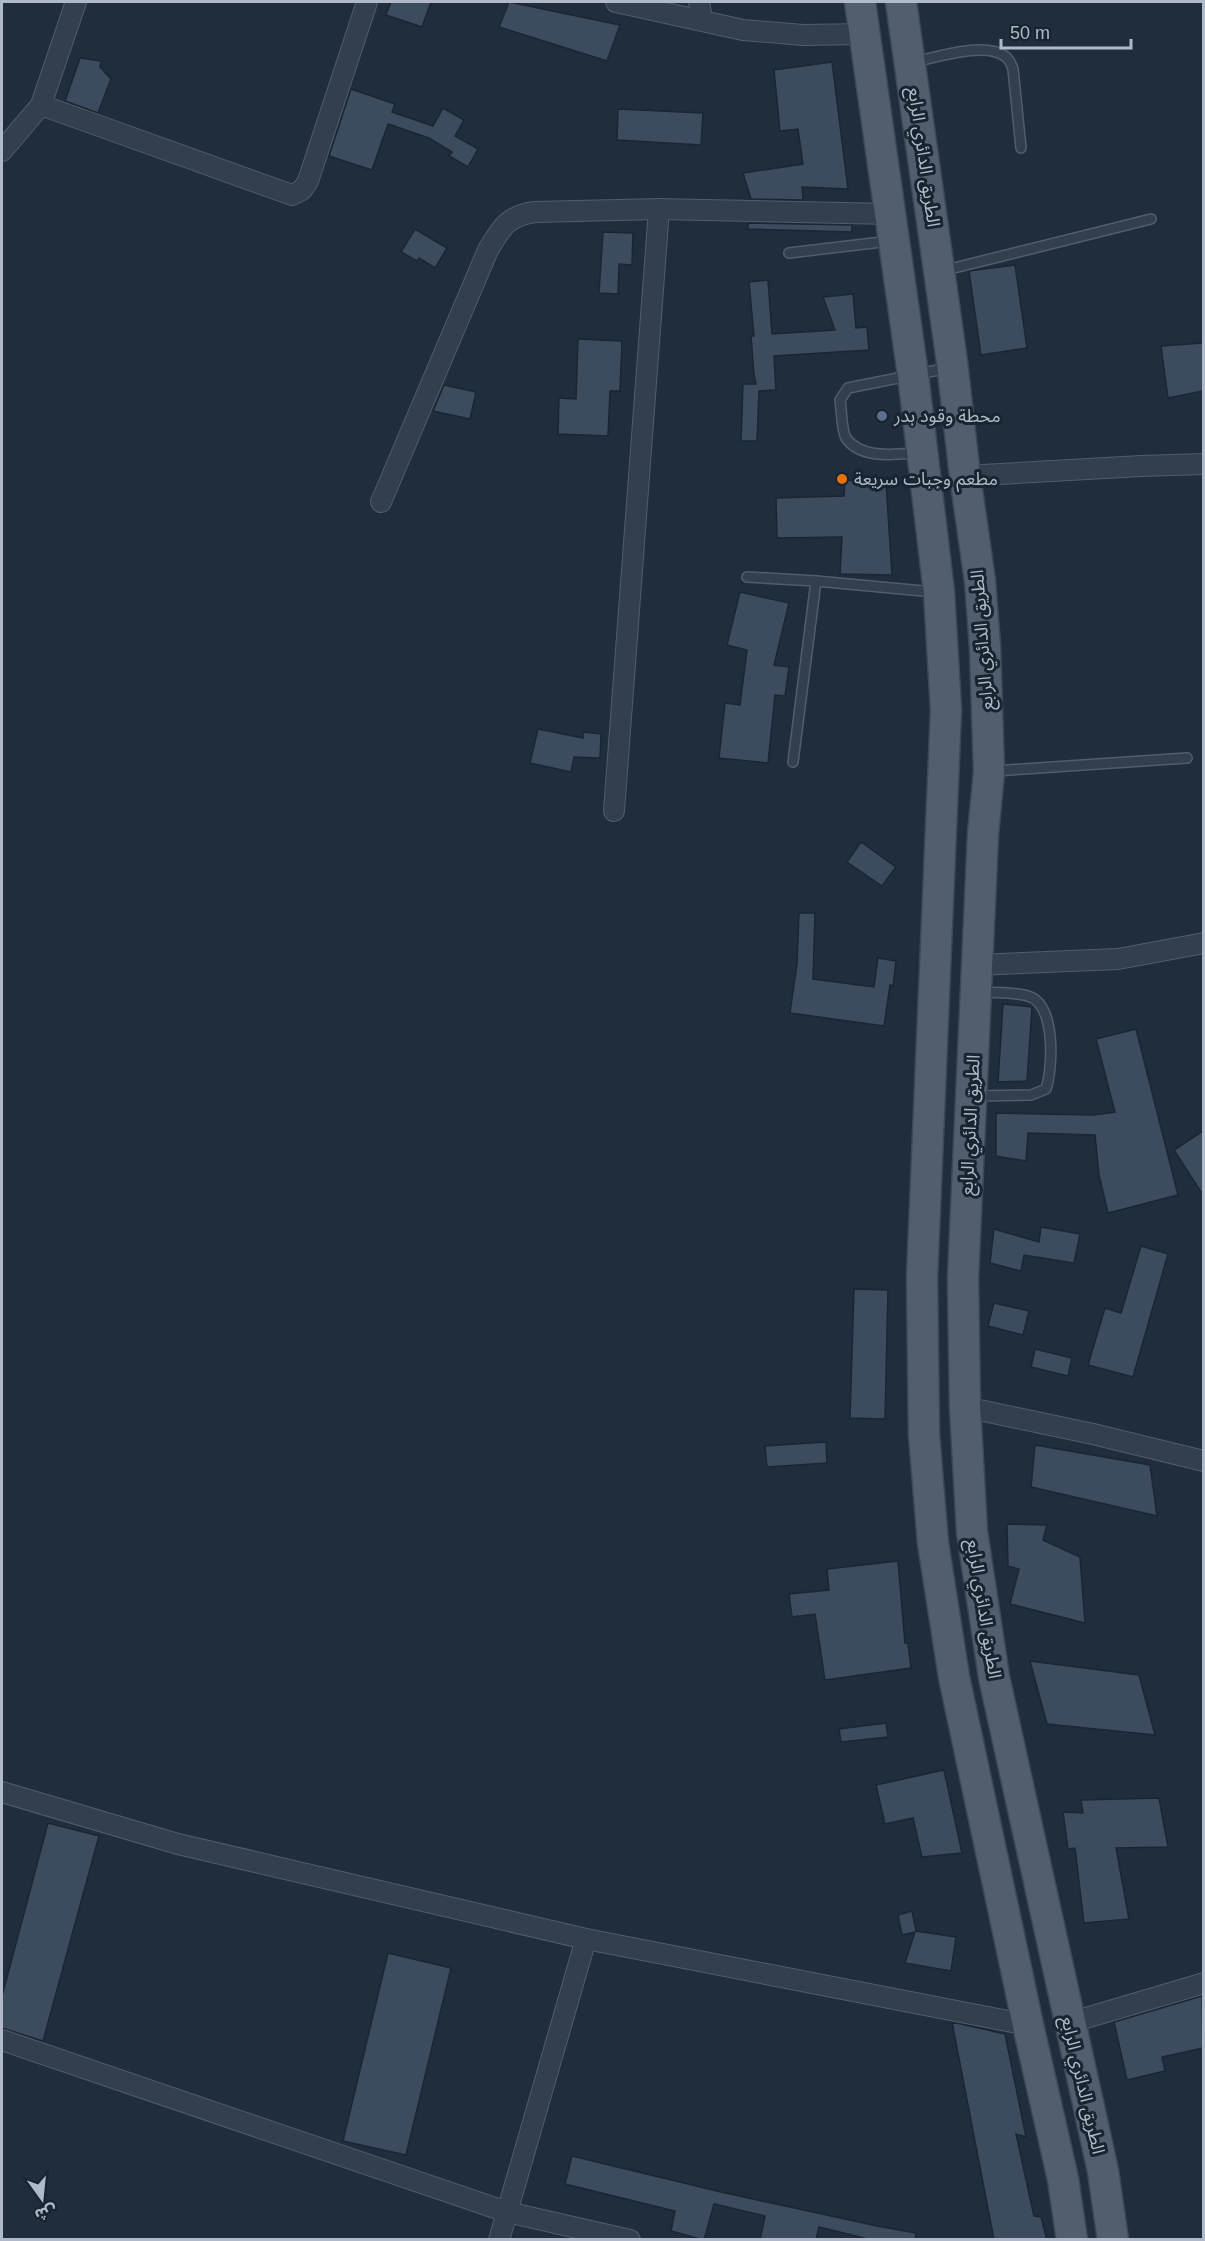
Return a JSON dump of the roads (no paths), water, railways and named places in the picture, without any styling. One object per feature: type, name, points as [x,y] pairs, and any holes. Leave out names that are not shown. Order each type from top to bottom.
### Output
[{"type":"main road","points":[[860,2],[913,375],[939,592],[946,710],[922,1277],[924,1435],[933,1543],[954,1677],[1063,2179],[1072,2240]]},
{"type":"main road","name":"الطريق الدائري الرابع","points":[[901,2],[953,367],[982,603],[989,772],[983,834],[963,1278],[965,1407],[972,1532],[994,1677],[1103,2171],[1113,2240]]},
{"type":"street","points":[[2,151],[41,105],[76,2]]},
{"type":"street","points":[[41,105],[292,195],[302,190],[308,181],[367,2]]},
{"type":"street","points":[[616,2],[700,10],[743,30],[803,35],[865,34]]},
{"type":"street","points":[[381,502],[488,250],[505,224],[518,214],[659,209],[891,228]]},
{"type":"street","points":[[614,811],[659,209]]},
{"type":"street","points":[[965,476],[1203,464]]},
{"type":"street","points":[[976,978],[1118,959],[1203,943]]},
{"type":"street","points":[[965,1407],[1093,1434],[1203,1461]]},
{"type":"street","points":[[2,1792],[178,1845],[586,1939],[1028,2025]]},
{"type":"street","points":[[499,2240],[586,1939]]},
{"type":"street","points":[[1069,2023],[1203,1983]]},
{"type":"street","points":[[2,2040],[507,2212],[630,2240]]},
{"type":"lane","points":[[911,62],[983,49],[998,52],[1008,58],[1013,69],[1021,148]]},
{"type":"lane","points":[[940,272],[1151,219]]},
{"type":"lane","points":[[789,253],[891,228]]},
{"type":"lane","points":[[922,453],[880,454],[859,450],[845,437],[840,400],[848,388],[953,367]]},
{"type":"lane","points":[[747,577],[939,592]]},
{"type":"lane","points":[[794,762],[816,581]]},
{"type":"lane","points":[[989,772],[1187,758]]},
{"type":"lane","points":[[971,1096],[1031,1095],[1046,1089],[1050,1076],[1048,1022],[1042,1005],[1029,996],[976,978]]},
{"type":"place","name":"محطة وقود بدر","points":[[882,416]]},
{"type":"place","name":"مطعم وجبات سريعة","points":[[842,479]]}]
